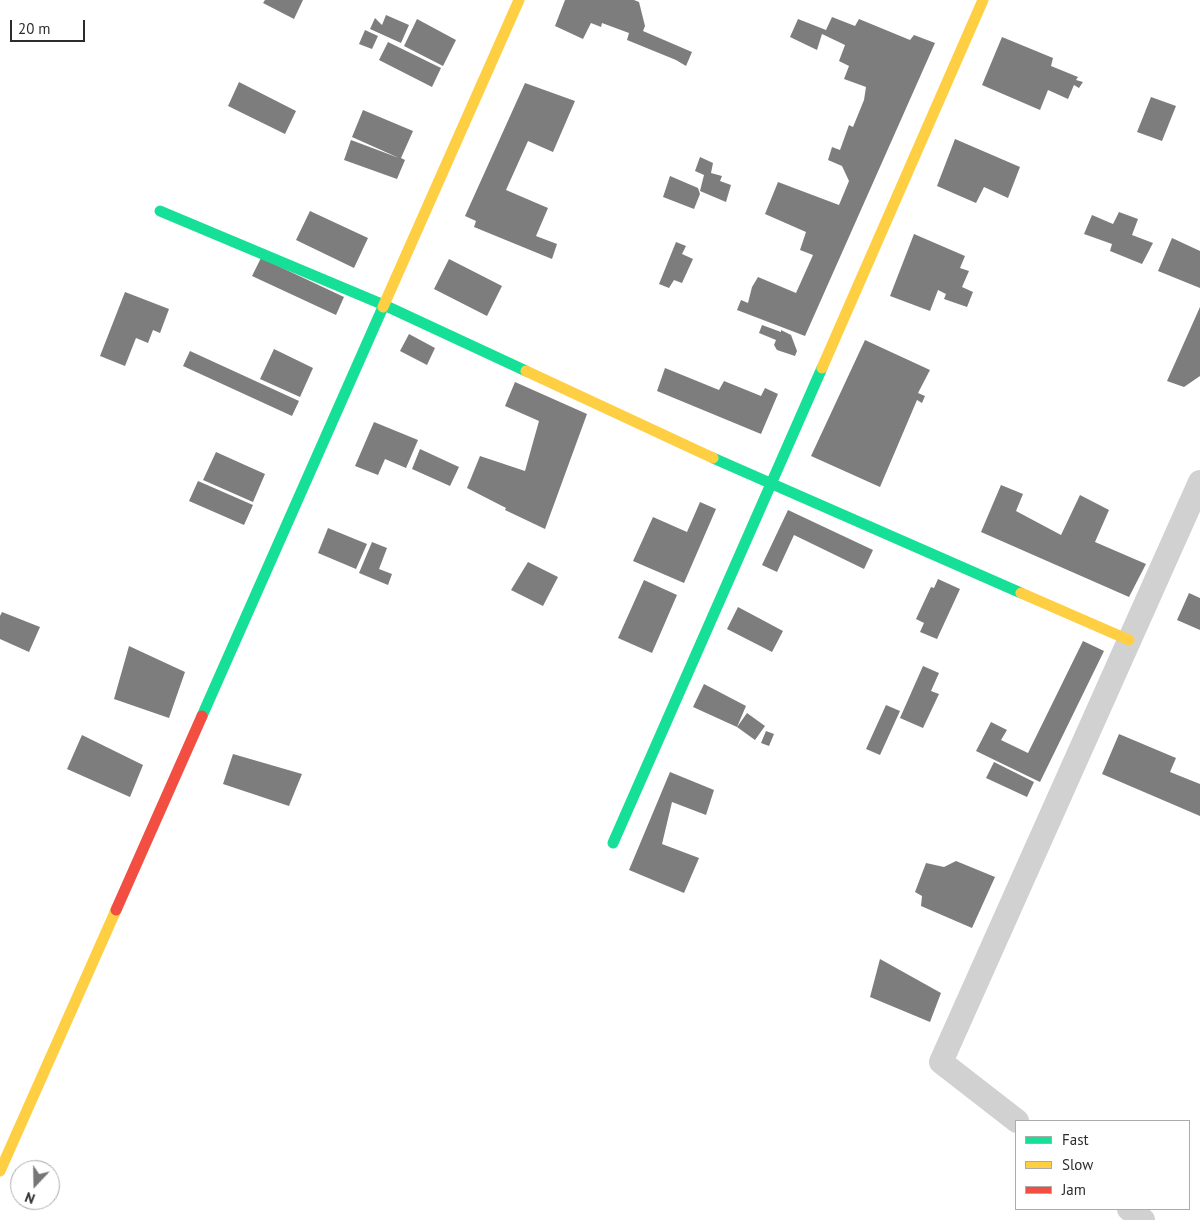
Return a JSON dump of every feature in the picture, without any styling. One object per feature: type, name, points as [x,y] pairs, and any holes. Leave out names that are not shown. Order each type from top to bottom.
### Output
[{"type":"street","points":[[0,1171],[519,0]]},
{"type":"street","points":[[613,843],[983,0]]},
{"type":"street","points":[[160,211],[384,305],[770,484],[1129,640]]},
{"type":"street","points":[[1016,1120],[941,1062],[1200,482]]},
{"type":"street","points":[[1130,1210],[1143,1220]]},
{"type":"building","points":[[265,0],[303,0],[294,19],[263,3]]},
{"type":"building","points":[[565,0],[634,0],[639,2],[645,26],[643,31],[692,52],[686,66],[627,40],[629,33],[602,23],[601,27],[591,23],[583,39],[555,26]]},
{"type":"building","points":[[386,15],[409,25],[401,43],[370,29],[375,18],[382,25]]},
{"type":"building","points":[[832,17],[855,26],[859,19],[910,40],[914,35],[935,43],[805,336],[737,310],[741,300],[748,303],[752,287],[758,277],[796,293],[813,255],[800,250],[806,232],[765,214],[778,182],[839,205],[849,181],[842,166],[828,160],[832,147],[840,150],[849,125],[853,127],[864,100],[866,87],[844,79],[849,66],[839,61],[845,45],[822,34],[817,50],[790,37],[798,19],[826,30]]},
{"type":"building","points":[[417,19],[456,40],[443,66],[404,46]]},
{"type":"building","points":[[365,30],[378,36],[372,49],[359,44]]},
{"type":"building","points":[[1002,37],[1053,58],[1051,66],[1078,77],[1076,80],[1083,82],[1079,88],[1074,85],[1068,99],[1048,90],[1040,110],[982,85]]},
{"type":"building","points":[[388,42],[441,68],[432,87],[379,60]]},
{"type":"building","points":[[239,82],[296,111],[285,134],[228,106]]},
{"type":"building","points":[[525,83],[575,101],[553,152],[528,141],[506,190],[548,208],[536,236],[557,244],[552,259],[474,227],[476,221],[465,216]]},
{"type":"building","points":[[1151,97],[1176,106],[1162,141],[1137,132]]},
{"type":"building","points":[[363,110],[413,131],[401,158],[405,160],[397,179],[344,160],[351,140],[399,158],[352,137]]},
{"type":"building","points":[[955,139],[1020,167],[1008,198],[984,187],[976,203],[937,186]]},
{"type":"building","points":[[700,157],[713,163],[711,173],[722,176],[720,181],[731,185],[726,202],[700,191],[704,175],[695,171]]},
{"type":"building","points":[[670,176],[698,188],[700,194],[694,209],[663,197]]},
{"type":"building","points":[[310,211],[368,238],[354,268],[296,240]]},
{"type":"building","points":[[1119,212],[1138,219],[1132,235],[1153,243],[1142,264],[1110,251],[1112,244],[1084,234],[1092,215],[1113,224]]},
{"type":"building","points":[[914,234],[965,256],[960,268],[969,271],[962,287],[973,292],[967,307],[944,299],[946,294],[938,290],[930,311],[890,296]]},
{"type":"building","points":[[1172,238],[1200,251],[1200,288],[1158,271]]},
{"type":"building","points":[[676,242],[686,246],[682,254],[693,259],[682,283],[674,280],[669,288],[659,284]]},
{"type":"building","points":[[261,258],[344,297],[336,315],[252,276]]},
{"type":"building","points":[[449,259],[502,286],[487,316],[434,289]]},
{"type":"building","points":[[125,292],[169,309],[160,333],[153,330],[148,343],[136,338],[125,366],[100,356]]},
{"type":"building","points":[[1200,307],[1200,376],[1184,387],[1167,381]]},
{"type":"building","points":[[762,325],[791,335],[797,351],[795,356],[777,350],[774,345],[776,340],[759,333]]},
{"type":"building","points":[[409,334],[435,348],[427,365],[400,351]]},
{"type":"building","points":[[865,340],[930,370],[918,393],[925,396],[922,403],[917,400],[880,487],[811,456]]},
{"type":"building","points":[[274,349],[313,368],[300,397],[260,379]]},
{"type":"building","points":[[190,351],[299,401],[292,416],[183,366]]},
{"type":"building","points":[[665,368],[719,390],[724,381],[761,396],[765,388],[778,394],[761,434],[657,391]]},
{"type":"building","points":[[515,382],[587,414],[545,529],[505,510],[506,508],[467,488],[480,456],[525,471],[539,421],[505,406]]},
{"type":"building","points":[[374,422],[418,440],[406,468],[385,459],[378,475],[355,466]]},
{"type":"building","points":[[420,449],[459,467],[450,486],[412,469]]},
{"type":"building","points":[[216,452],[265,474],[253,502],[203,480]]},
{"type":"building","points":[[198,481],[253,505],[244,525],[189,501]]},
{"type":"building","points":[[1001,485],[1023,494],[1016,511],[1061,535],[1080,495],[1109,510],[1095,542],[1146,564],[1129,597],[981,532]]},
{"type":"building","points":[[700,502],[716,509],[684,583],[633,561],[653,517],[687,532]]},
{"type":"building","points":[[788,510],[873,550],[864,569],[794,535],[777,572],[762,565]]},
{"type":"building","points":[[328,528],[367,544],[356,569],[318,553]]},
{"type":"building","points":[[372,542],[387,548],[379,569],[392,574],[388,585],[359,573]]},
{"type":"building","points":[[528,562],[558,577],[543,606],[511,590]]},
{"type":"building","points":[[938,579],[960,589],[937,639],[920,632],[924,623],[916,619],[931,587],[934,588]]},
{"type":"building","points":[[644,580],[677,595],[652,653],[618,638]]},
{"type":"building","points":[[1189,593],[1200,598],[1200,630],[1177,620]]},
{"type":"building","points":[[738,607],[783,631],[772,652],[727,629]]},
{"type":"building","points":[[2,612],[40,627],[29,652],[0,639],[0,616]]},
{"type":"building","points":[[1083,641],[1104,651],[1040,782],[976,751],[991,722],[1007,730],[1001,740],[1028,753]]},
{"type":"building","points":[[129,646],[185,672],[169,718],[114,699]]},
{"type":"building","points":[[923,666],[939,673],[931,691],[939,694],[923,728],[900,718]]},
{"type":"building","points":[[704,684],[746,706],[737,727],[693,707]]},
{"type":"building","points":[[886,705],[900,711],[880,755],[866,749]]},
{"type":"building","points":[[747,713],[765,726],[755,740],[737,727]]},
{"type":"building","points":[[766,731],[774,734],[769,746],[761,743]]},
{"type":"building","points":[[1119,734],[1176,758],[1170,772],[1200,784],[1200,816],[1102,774]]},
{"type":"building","points":[[82,735],[143,765],[130,797],[67,769]]},
{"type":"building","points":[[233,754],[302,774],[289,806],[223,784]]},
{"type":"building","points":[[994,762],[1034,782],[1027,797],[986,778]]},
{"type":"building","points":[[670,772],[714,790],[706,815],[672,802],[662,844],[699,858],[684,893],[629,870]]},
{"type":"building","points":[[956,861],[995,877],[972,928],[921,906],[922,896],[915,892],[926,863],[944,867]]},
{"type":"building","points":[[880,959],[941,993],[930,1022],[870,997]]},
{"type":"traffic: fast","points":[[160,211],[384,305],[526,371]]},
{"type":"traffic: fast","points":[[202,716],[383,307]]},
{"type":"traffic: fast","points":[[613,843],[822,368]]},
{"type":"traffic: fast","points":[[713,458],[1021,593]]},
{"type":"traffic: slow","points":[[383,307],[519,0]]},
{"type":"traffic: slow","points":[[822,368],[983,0]]},
{"type":"traffic: slow","points":[[526,371],[713,458]]},
{"type":"traffic: slow","points":[[1021,593],[1129,640]]},
{"type":"traffic: slow","points":[[0,1171],[116,910]]},
{"type":"traffic: jam","points":[[116,910],[202,716]]}]
